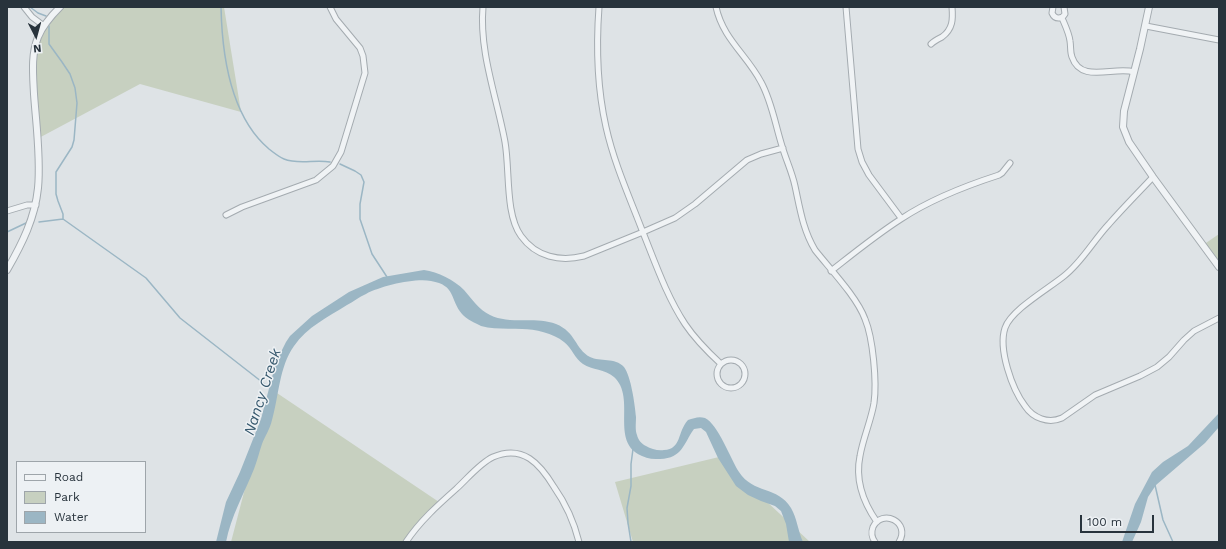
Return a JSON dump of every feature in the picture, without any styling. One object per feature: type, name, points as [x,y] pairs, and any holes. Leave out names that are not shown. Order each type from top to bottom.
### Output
[{"type":"street","points":[[24,7],[32,17],[44,26]]},
{"type":"street","points":[[7,270],[24,240],[36,205],[39,170],[32,64],[36,44],[44,26],[60,7]]},
{"type":"street","points":[[226,216],[242,207],[316,180],[323,175],[338,159],[364,80],[365,66],[360,48],[336,19],[330,7]]},
{"type":"street","points":[[483,7],[483,36],[505,144],[512,216],[522,237],[533,248],[547,256],[563,259],[574,259],[666,223],[684,212],[747,160],[782,148]]},
{"type":"street","points":[[599,7],[597,52],[601,102],[606,128],[614,155],[665,288],[677,311],[696,338],[721,364]]},
{"type":"street","points":[[716,7],[727,35],[754,71],[766,90],[773,110],[782,148],[793,178],[801,218],[806,232],[815,250],[859,306],[865,319],[869,333],[875,376],[875,395],[872,414],[860,455],[858,474],[863,499],[877,522]]},
{"type":"street","points":[[846,7],[858,148],[862,162],[869,176],[901,218]]},
{"type":"street","points":[[931,44],[947,33],[951,27],[953,20],[952,7]]},
{"type":"street","points":[[1053,7],[1053,16],[1062,18]]},
{"type":"street","points":[[1062,18],[1065,14],[1064,7]]},
{"type":"street","points":[[1149,7],[1146,26],[1124,111],[1124,127],[1129,142],[1153,178],[1219,267]]},
{"type":"street","points":[[1062,18],[1069,36],[1072,58],[1080,69],[1092,73],[1121,70],[1134,72]]},
{"type":"street","points":[[1146,26],[1219,40]]},
{"type":"street","points":[[831,271],[901,218],[944,195],[999,175],[1010,163]]},
{"type":"street","points":[[1153,178],[1109,223],[1076,265],[1065,276],[1026,305],[1008,323],[1004,335],[1004,354],[1012,382],[1026,408],[1034,415],[1048,420],[1057,420],[1095,395],[1158,367],[1194,331],[1219,318]]},
{"type":"street","points":[[7,211],[28,205],[36,205]]},
{"type":"street","points":[[728,360],[741,363],[745,371],[744,380],[742,383],[733,388],[720,382],[717,373],[721,364],[728,360]]},
{"type":"street","points":[[406,542],[420,523],[432,511],[487,461],[501,454],[524,456],[536,462],[541,467],[567,508],[579,542]]},
{"type":"street","points":[[875,542],[872,535],[872,530],[877,522],[886,518],[896,520],[902,528],[899,542]]},
{"type":"green space","points":[[61,7],[224,7],[241,112],[140,84],[37,139],[32,92],[40,33]]},
{"type":"green space","points":[[1219,234],[1219,265],[1203,245]]},
{"type":"green space","points":[[271,389],[439,502],[405,542],[231,542]]},
{"type":"green space","points":[[719,457],[810,542],[633,542],[615,482]]},
{"type":"water","points":[[424,270],[440,275],[456,283],[479,307],[490,315],[506,320],[540,321],[556,324],[568,331],[585,354],[590,357],[616,362],[624,367],[631,384],[635,405],[636,431],[639,440],[648,447],[655,450],[664,450],[674,447],[688,420],[699,417],[705,418],[715,427],[739,472],[745,479],[751,484],[773,493],[786,501],[793,512],[803,542],[789,542],[786,524],[781,511],[775,506],[748,495],[736,486],[718,458],[706,432],[701,428],[694,429],[682,449],[673,456],[660,459],[642,456],[632,449],[627,441],[623,396],[620,386],[614,377],[607,372],[583,364],[567,344],[549,334],[527,329],[491,328],[476,324],[462,314],[449,290],[445,286],[439,283],[424,280],[389,286],[363,295],[318,323],[299,339],[285,363],[271,423],[254,469],[234,514],[226,542],[216,542],[226,502],[240,472],[261,419],[276,362],[290,336],[312,316],[349,292],[383,277]]},
{"type":"water","points":[[1219,413],[1219,427],[1205,443],[1156,485],[1148,497],[1141,522],[1132,542],[1122,542],[1135,504],[1152,472],[1163,462],[1188,446]]},
{"type":"waterway","points":[[30,7],[38,13],[46,16]]},
{"type":"waterway","points":[[221,7],[223,45],[226,64],[237,102],[245,120],[269,149],[284,159],[295,162],[330,162]]},
{"type":"waterway","points":[[49,26],[49,44],[70,74],[75,88],[77,103],[72,147],[56,172],[56,194],[63,214],[63,219]]},
{"type":"waterway","points":[[340,164],[361,175],[364,182],[360,204],[360,219],[372,254],[387,277]]},
{"type":"waterway","name":"Nancy Creek","points":[[39,222],[63,219],[146,278],[180,318],[271,389]]},
{"type":"waterway","points":[[7,232],[26,223]]},
{"type":"waterway","points":[[631,542],[627,508],[631,486],[633,449]]},
{"type":"waterway","points":[[1155,485],[1163,520],[1173,542]]}]
